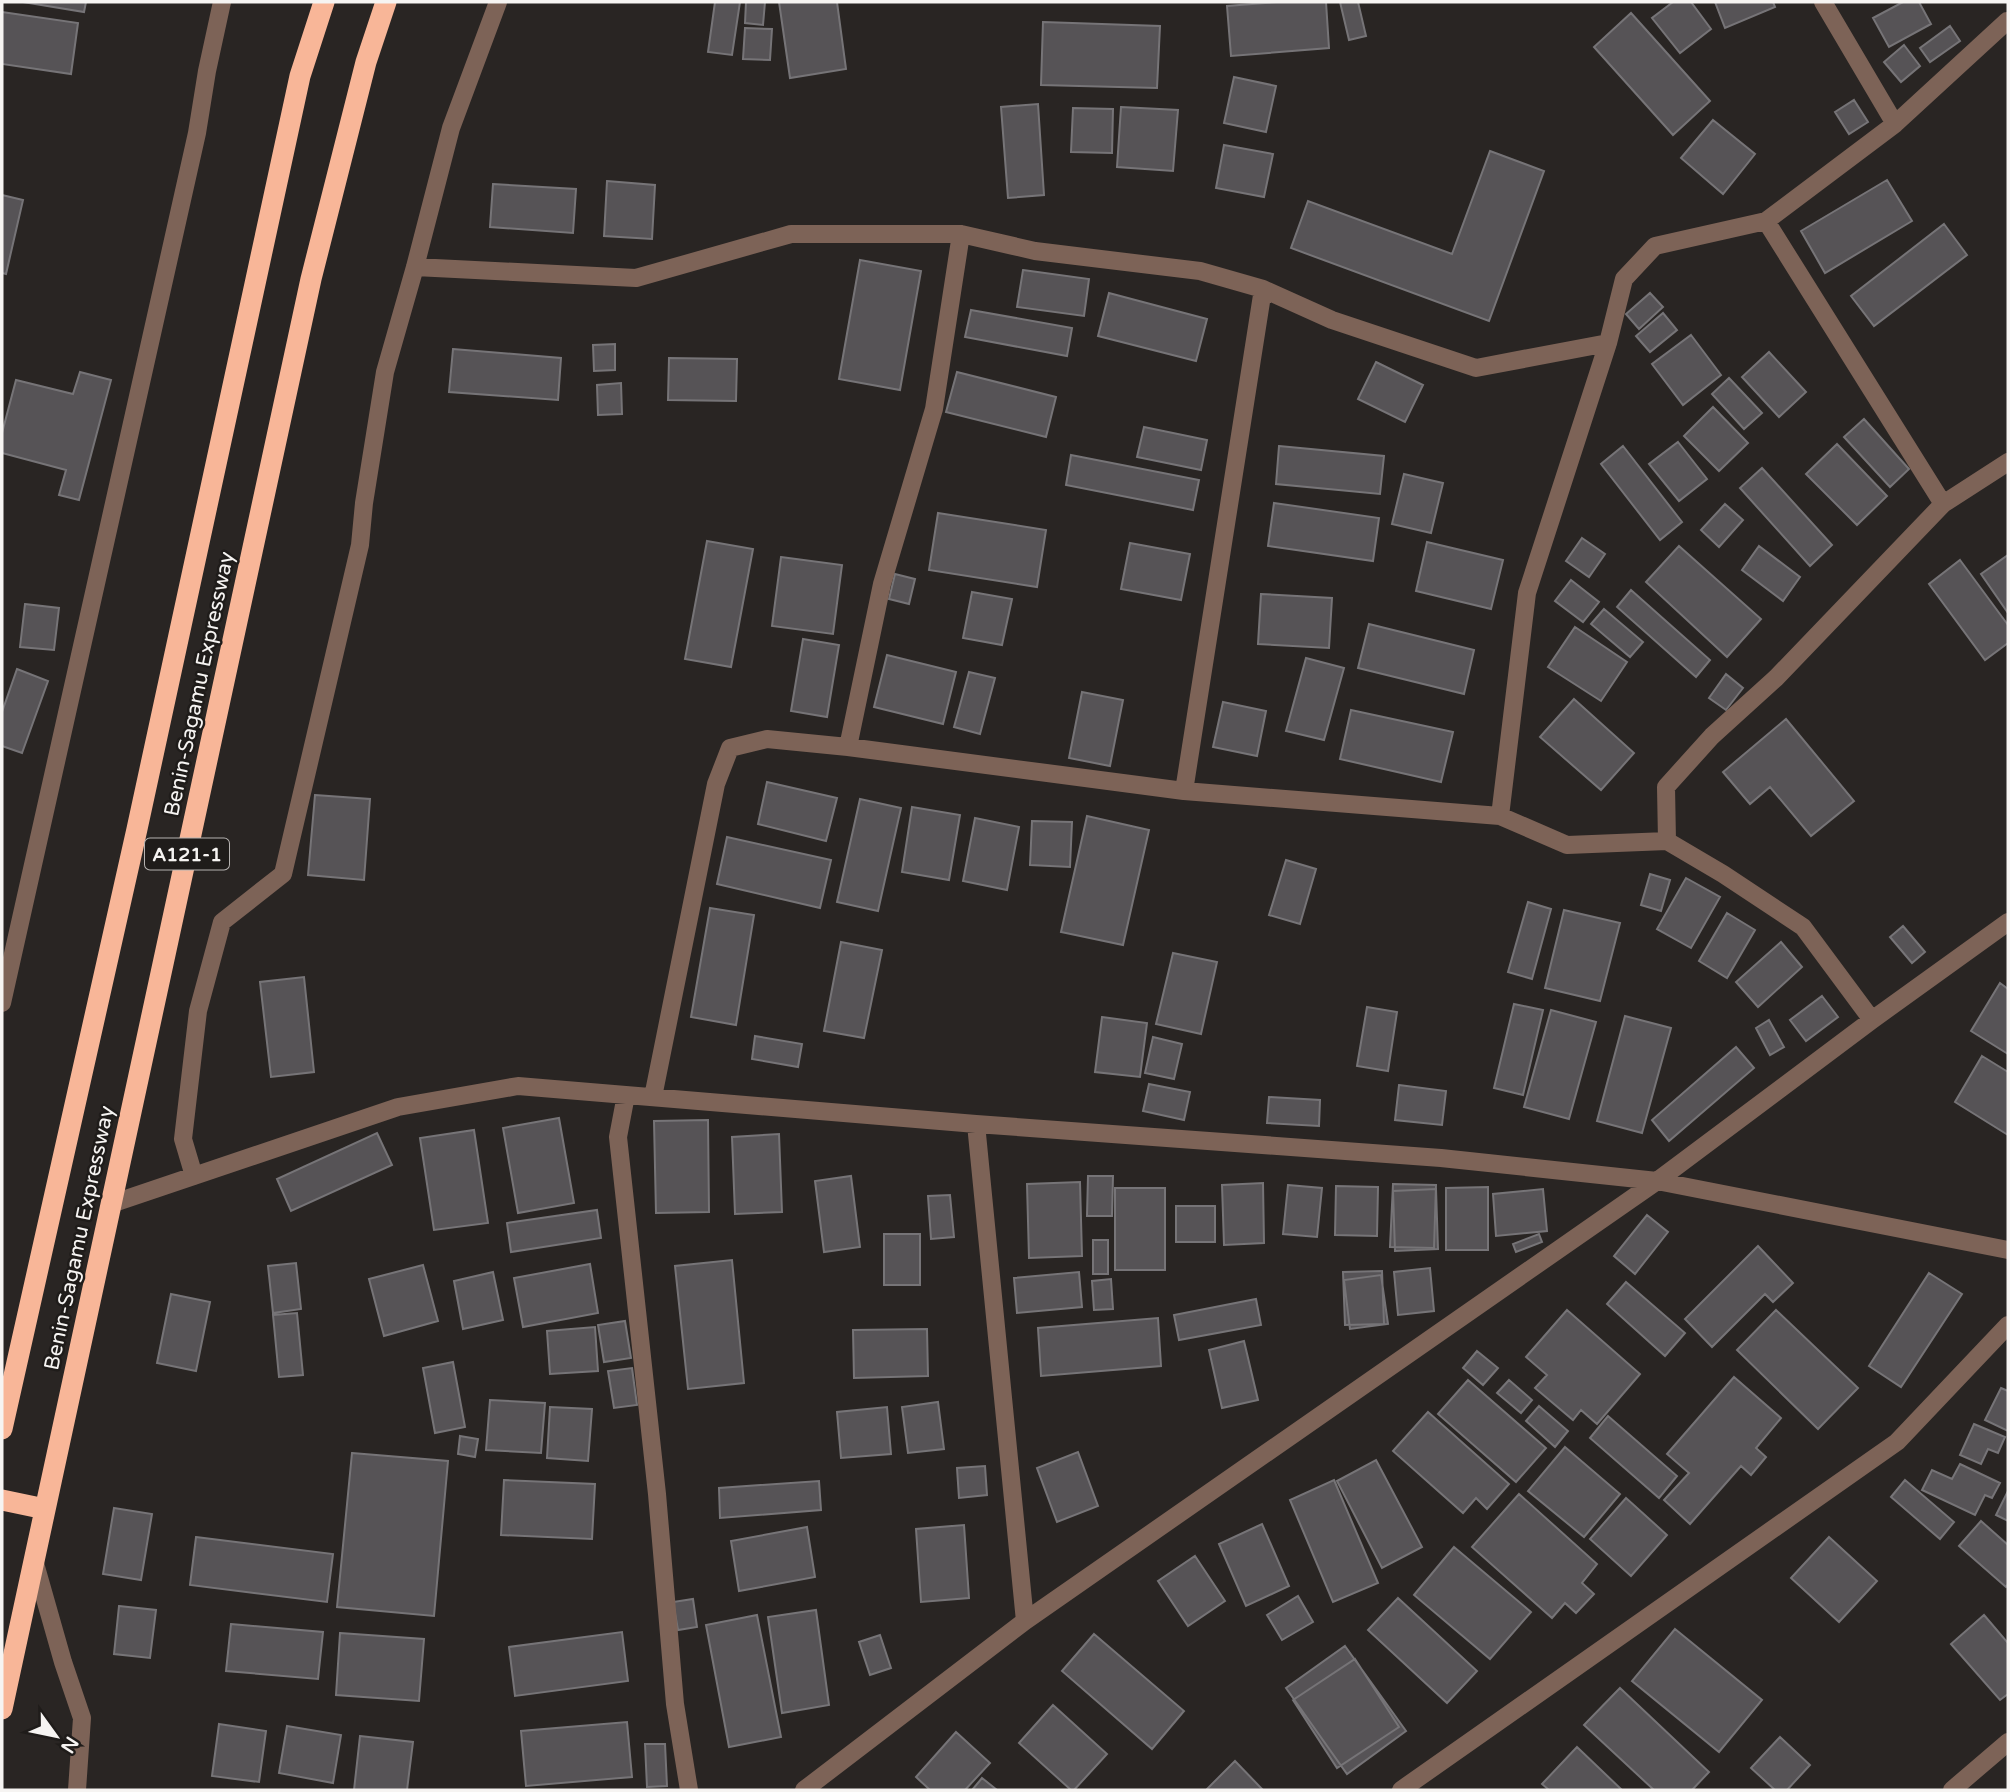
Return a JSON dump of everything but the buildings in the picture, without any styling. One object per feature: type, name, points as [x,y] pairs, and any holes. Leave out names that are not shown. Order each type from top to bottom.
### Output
[{"type":"highway","name":"Benin-Sagamu Expressway","points":[[2,1429],[138,829],[300,76],[324,2]]},
{"type":"highway","name":"Benin-Sagamu Expressway","points":[[2,1709],[311,279],[366,62],[386,2]]},
{"type":"highway","points":[[2,1500],[45,1509]]},
{"type":"street","points":[[2,1003],[197,133],[222,2]]},
{"type":"street","points":[[194,1176],[183,1139],[198,1011],[222,922],[283,874],[360,545],[385,372],[451,128],[498,2]]},
{"type":"street","points":[[1823,2],[1895,124]]},
{"type":"street","points":[[1500,816],[1527,593],[1608,344],[1625,279],[1655,246],[1766,220],[1895,124],[2008,21]]},
{"type":"street","points":[[1766,220],[1943,504]]},
{"type":"street","points":[[415,267],[636,278],[791,233],[961,234],[1035,251],[1200,271],[1263,289],[1332,320],[1476,368],[1608,344]]},
{"type":"street","points":[[848,747],[882,584],[934,410],[961,234]]},
{"type":"street","points":[[1184,791],[1263,289]]},
{"type":"street","points":[[1667,841],[1665,787],[1712,736],[1776,678],[1943,504],[2008,462]]},
{"type":"street","points":[[653,1097],[716,784],[730,748],[767,739],[1184,791],[1500,816],[1567,845],[1667,841],[1723,874],[1803,928],[1872,1020]]},
{"type":"street","points":[[804,1790],[1025,1621],[1657,1181],[2008,922]]},
{"type":"street","points":[[111,1204],[398,1107],[518,1086],[976,1124],[1441,1158],[1657,1181],[2008,1250]]},
{"type":"street","points":[[626,1095],[618,1137],[657,1494],[675,1704],[689,1790]]},
{"type":"street","points":[[976,1124],[1025,1621]]},
{"type":"street","points":[[1401,1790],[1897,1442],[2008,1325]]},
{"type":"street","points":[[34,1560],[82,1718],[77,1790]]},
{"type":"street","points":[[1952,1790],[2008,1742]]}]
